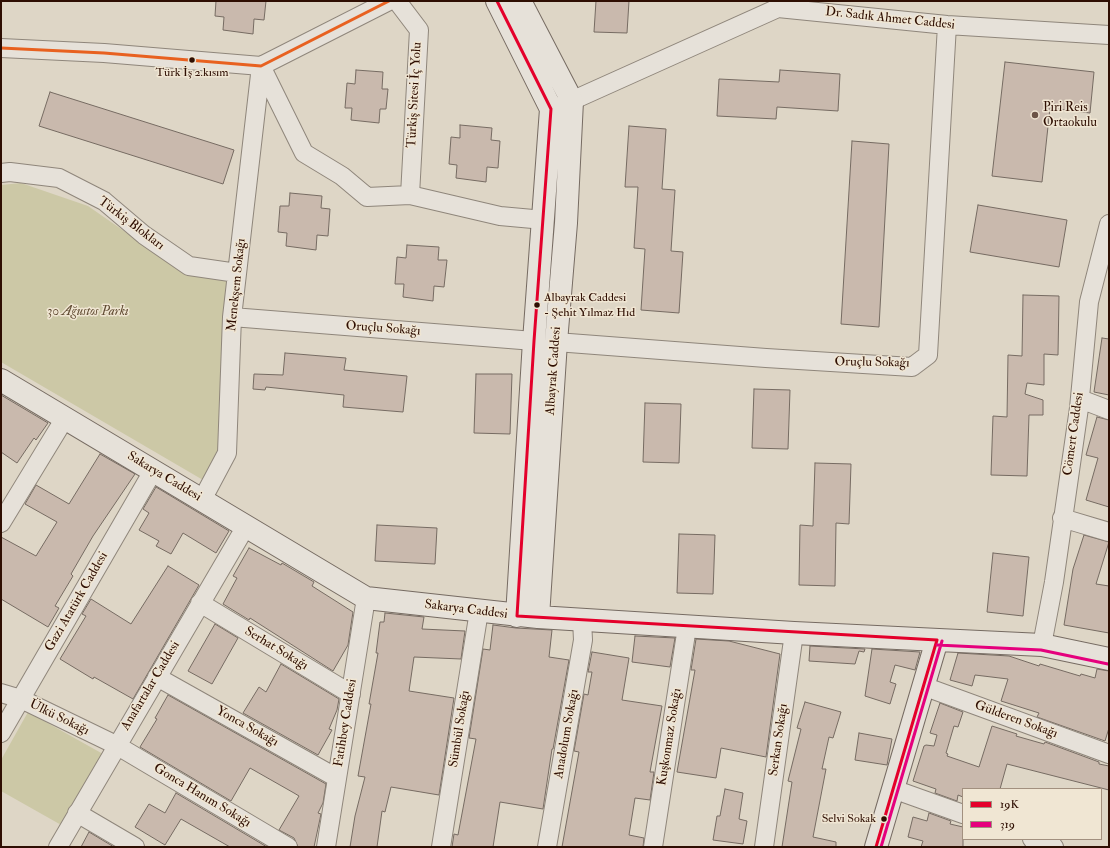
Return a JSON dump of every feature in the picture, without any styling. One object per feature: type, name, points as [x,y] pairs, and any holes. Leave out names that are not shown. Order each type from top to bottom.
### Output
[{"type":"street","points":[[1,48],[104,53],[261,66],[389,1]]},
{"type":"street","name":"Türkiş Sitesi İç Yolu","points":[[397,1],[419,30],[410,195]]},
{"type":"street","points":[[497,1],[551,109],[572,101],[520,1]]},
{"type":"street","name":"Dr. Sadık Ahmet Caddesi","points":[[572,101],[778,8],[947,26],[1109,35]]},
{"type":"street","name":"Oruçlu Sokağı","points":[[556,342],[758,358],[912,366],[928,354],[947,26]]},
{"type":"street","points":[[261,66],[304,153],[342,176],[367,197],[410,195],[500,216],[566,223]]},
{"type":"street","name":"Menekşem Sokağı","points":[[202,500],[227,453],[232,318],[261,66]]},
{"type":"street","name":"Albayrak Caddesi","points":[[538,617],[556,342],[566,223],[572,101]]},
{"type":"street","name":"Albayrak Caddesi","points":[[517,616],[534,341],[551,109]]},
{"type":"street","name":"Türkiş Blokları","points":[[1,173],[10,172],[59,178],[104,201],[144,235],[189,266],[237,273]]},
{"type":"street","name":"Cömert Caddesi","points":[[1042,644],[1054,582],[1080,399],[1090,302],[1102,283],[1109,224]]},
{"type":"street","name":"Oruçlu Sokağı","points":[[232,318],[534,341]]},
{"type":"street","points":[[534,341],[556,342]]},
{"type":"street","name":"Sakarya Caddesi","points":[[1,380],[366,598],[517,616],[794,633],[1042,644],[1109,659]]},
{"type":"street","points":[[1080,399],[1109,410]]},
{"type":"street","points":[[1,523],[65,418]]},
{"type":"street","name":"Gazi Atatürk Caddesi","points":[[1,733],[153,471]]},
{"type":"street","points":[[1062,518],[1109,532]]},
{"type":"street","name":"Anafartalar Caddesi","points":[[58,847],[116,745],[246,526]]},
{"type":"street","name":"Fatihbey Caddesi","points":[[326,847],[366,598]]},
{"type":"street","name":"Serhat Sokağı","points":[[200,603],[351,694]]},
{"type":"street","name":"Sümbül Sokağı","points":[[441,847],[479,611]]},
{"type":"street","name":"Anadolum Sokağı","points":[[547,847],[583,640],[582,620]]},
{"type":"street","name":"Kuşkonmaz Sokağı","points":[[653,847],[687,627]]},
{"type":"street","name":"Serkan Sokağı","points":[[764,847],[794,633]]},
{"type":"street","points":[[876,847],[937,640]]},
{"type":"street","name":"Yonca Sokağı","points":[[157,677],[337,778]]},
{"type":"street","name":"Gülderen Sokağı","points":[[923,686],[1109,754]]},
{"type":"street","name":"Ülkü Sokağı","points":[[1,693],[21,699],[116,745]]},
{"type":"street","name":"Gonca Hanım Sokağı","points":[[116,745],[288,847]]},
{"type":"street","points":[[893,789],[962,814]]},
{"type":"street","points":[[77,813],[135,847]]},
{"type":"street","points":[[1035,840],[1054,847]]},
{"type":"green space","name":"30 Ağustos Parkı","points":[[21,183],[88,206],[183,272],[233,282],[219,447],[203,480],[1,362],[1,185]]},
{"type":"green space","points":[[28,712],[103,754],[63,826],[1,791],[1,760]]},
{"type":"building","points":[[216,1],[266,1],[264,20],[254,19],[253,34],[223,30],[224,17],[215,16]]},
{"type":"building","points":[[596,1],[629,1],[627,33],[594,32]]},
{"type":"building","points":[[1005,62],[1094,72],[1090,113],[1050,108],[1042,182],[992,176]]},
{"type":"building","points":[[356,70],[383,72],[382,89],[388,89],[386,109],[380,109],[379,123],[351,120],[352,108],[345,108],[347,83],[355,84]]},
{"type":"building","points":[[780,70],[840,74],[838,111],[777,107],[776,119],[717,116],[719,79],[779,82]]},
{"type":"building","points":[[50,92],[234,150],[223,184],[39,126]]},
{"type":"building","points":[[460,125],[492,128],[491,140],[500,141],[498,168],[487,167],[486,182],[456,178],[457,165],[449,164],[451,137],[460,138]]},
{"type":"building","points":[[629,126],[666,129],[662,189],[675,190],[671,251],[683,252],[679,313],[641,310],[645,249],[634,248],[638,187],[625,187]]},
{"type":"building","points":[[852,141],[889,144],[879,327],[841,324]]},
{"type":"building","points":[[290,193],[322,196],[321,208],[330,209],[328,236],[317,235],[316,250],[286,246],[287,233],[278,232],[280,206],[289,206]]},
{"type":"building","points":[[978,205],[1067,220],[1059,267],[970,252]]},
{"type":"building","points":[[407,245],[439,247],[438,260],[447,260],[444,287],[434,286],[433,301],[403,297],[404,284],[395,284],[397,257],[406,258]]},
{"type":"building","points":[[1023,295],[1059,296],[1058,355],[1044,354],[1044,385],[1027,383],[1025,394],[1043,400],[1043,415],[1029,415],[1027,476],[991,475],[993,416],[1007,417],[1008,355],[1022,356]]},
{"type":"building","points":[[1102,338],[1109,339],[1109,395],[1094,392]]},
{"type":"building","points":[[285,353],[346,358],[344,370],[407,376],[403,412],[343,407],[344,395],[266,387],[265,390],[253,389],[254,374],[283,375]]},
{"type":"building","points":[[476,374],[512,374],[510,434],[474,433]]},
{"type":"building","points":[[754,389],[790,390],[788,449],[752,448]]},
{"type":"building","points":[[1,395],[48,423],[36,440],[34,438],[17,463],[1,452]]},
{"type":"building","points":[[645,403],[681,404],[679,463],[643,462]]},
{"type":"building","points":[[1097,417],[1109,420],[1109,507],[1086,500],[1098,458],[1086,455]]},
{"type":"building","points":[[100,454],[135,474],[93,536],[71,574],[73,576],[55,606],[59,608],[48,627],[1,599],[1,537],[36,556],[57,522],[25,504],[36,485],[69,504]]},
{"type":"building","points":[[815,463],[851,464],[849,524],[836,523],[835,586],[799,585],[800,525],[813,526]]},
{"type":"building","points":[[156,487],[229,531],[216,553],[183,533],[171,554],[156,546],[159,541],[139,530],[149,513],[143,509]]},
{"type":"building","points":[[377,525],[437,528],[435,564],[375,561]]},
{"type":"building","points":[[679,534],[715,535],[713,594],[677,593]]},
{"type":"building","points":[[1084,535],[1109,542],[1096,584],[1109,586],[1109,633],[1064,625],[1073,569]]},
{"type":"building","points":[[249,548],[281,565],[282,563],[314,582],[312,586],[353,612],[348,645],[333,671],[250,618],[249,620],[223,604],[237,578],[233,576]]},
{"type":"building","points":[[993,553],[1029,557],[1023,616],[987,612]]},
{"type":"building","points":[[168,566],[199,585],[133,699],[94,677],[93,679],[60,659],[86,616],[82,614],[91,599],[131,624]]},
{"type":"building","points":[[385,613],[424,617],[422,629],[465,631],[461,659],[414,657],[409,691],[454,698],[439,795],[391,787],[385,812],[382,811],[377,847],[350,847],[355,816],[365,777],[358,776],[371,704],[369,704],[378,653],[376,653],[380,622],[384,622]]},
{"type":"building","points":[[215,624],[238,638],[212,684],[188,671]]},
{"type":"building","points":[[493,625],[552,630],[549,657],[569,660],[552,749],[543,809],[500,802],[493,847],[452,847],[454,834],[458,835],[476,739],[469,738],[483,649],[490,650]]},
{"type":"building","points":[[635,636],[675,638],[670,667],[632,662]]},
{"type":"building","points":[[696,639],[729,641],[780,654],[766,757],[721,748],[716,778],[677,772],[695,670],[691,670]]},
{"type":"building","points":[[810,646],[865,649],[864,652],[859,651],[855,664],[809,661]]},
{"type":"building","points":[[872,649],[920,652],[915,670],[895,665],[890,682],[896,684],[890,704],[865,696]]},
{"type":"building","points":[[592,652],[629,658],[622,700],[662,706],[650,772],[654,772],[650,800],[635,798],[629,835],[644,838],[643,847],[562,847],[579,752],[574,751],[584,694],[588,695],[592,672],[588,672]]},
{"type":"building","points":[[958,653],[1009,656],[1039,666],[1040,664],[1080,676],[1081,674],[1095,678],[1097,669],[1109,671],[1109,728],[1105,741],[1037,717],[1039,713],[1001,701],[1008,679],[975,675],[972,686],[950,680]]},
{"type":"building","points":[[281,664],[339,699],[337,710],[329,729],[332,730],[318,755],[243,713],[259,687],[266,692]]},
{"type":"building","points":[[168,695],[326,784],[323,803],[318,813],[321,814],[314,847],[298,847],[294,838],[279,830],[299,796],[294,793],[250,768],[231,801],[140,747],[157,719],[155,718]]},
{"type":"building","points":[[805,702],[841,712],[833,738],[829,737],[822,769],[826,769],[813,837],[836,842],[836,847],[782,847],[792,782],[788,781],[801,729],[797,728]]},
{"type":"building","points":[[940,703],[963,712],[958,727],[954,726],[946,753],[948,754],[947,756],[979,767],[992,726],[1017,734],[1016,736],[1044,744],[1045,742],[1099,762],[1099,764],[1109,766],[1109,790],[1007,764],[1000,788],[962,788],[962,797],[958,795],[957,801],[935,793],[936,789],[913,781],[924,746],[934,746],[937,735],[930,733]]},
{"type":"building","points":[[859,733],[892,739],[887,765],[855,760]]},
{"type":"building","points":[[725,789],[743,793],[739,819],[747,821],[743,844],[713,840],[717,816],[720,816]]},
{"type":"building","points":[[176,793],[267,847],[230,847],[181,819],[165,845],[135,827],[149,804],[165,813]]},
{"type":"building","points":[[929,813],[951,821],[950,824],[962,827],[963,847],[921,847],[923,841],[908,837],[913,817],[927,821]]},
{"type":"building","points":[[89,832],[114,847],[81,847]]},
{"type":"transit line","points":[[1,48],[104,53],[261,66],[389,1]]},
{"type":"transit line","name":"19K","points":[[497,1],[551,109],[534,341],[517,616],[937,640]]},
{"type":"transit line","name":"19K","points":[[876,847],[937,640]]},
{"type":"transit line","name":"319","points":[[881,847],[942,641]]},
{"type":"transit line","name":"319","points":[[937,645],[1041,650],[1108,664]]},
{"type":"place","name":"Türk İş 2.kısım","points":[[192,60]]},
{"type":"place","name":"Piri Reis Ortaokulu","points":[[1035,115]]},
{"type":"place","name":"Albayrak Caddesi - Şehit Yılmaz Hıd","points":[[537,305]]},
{"type":"place","name":"Selvi Sokak","points":[[884,819]]}]
